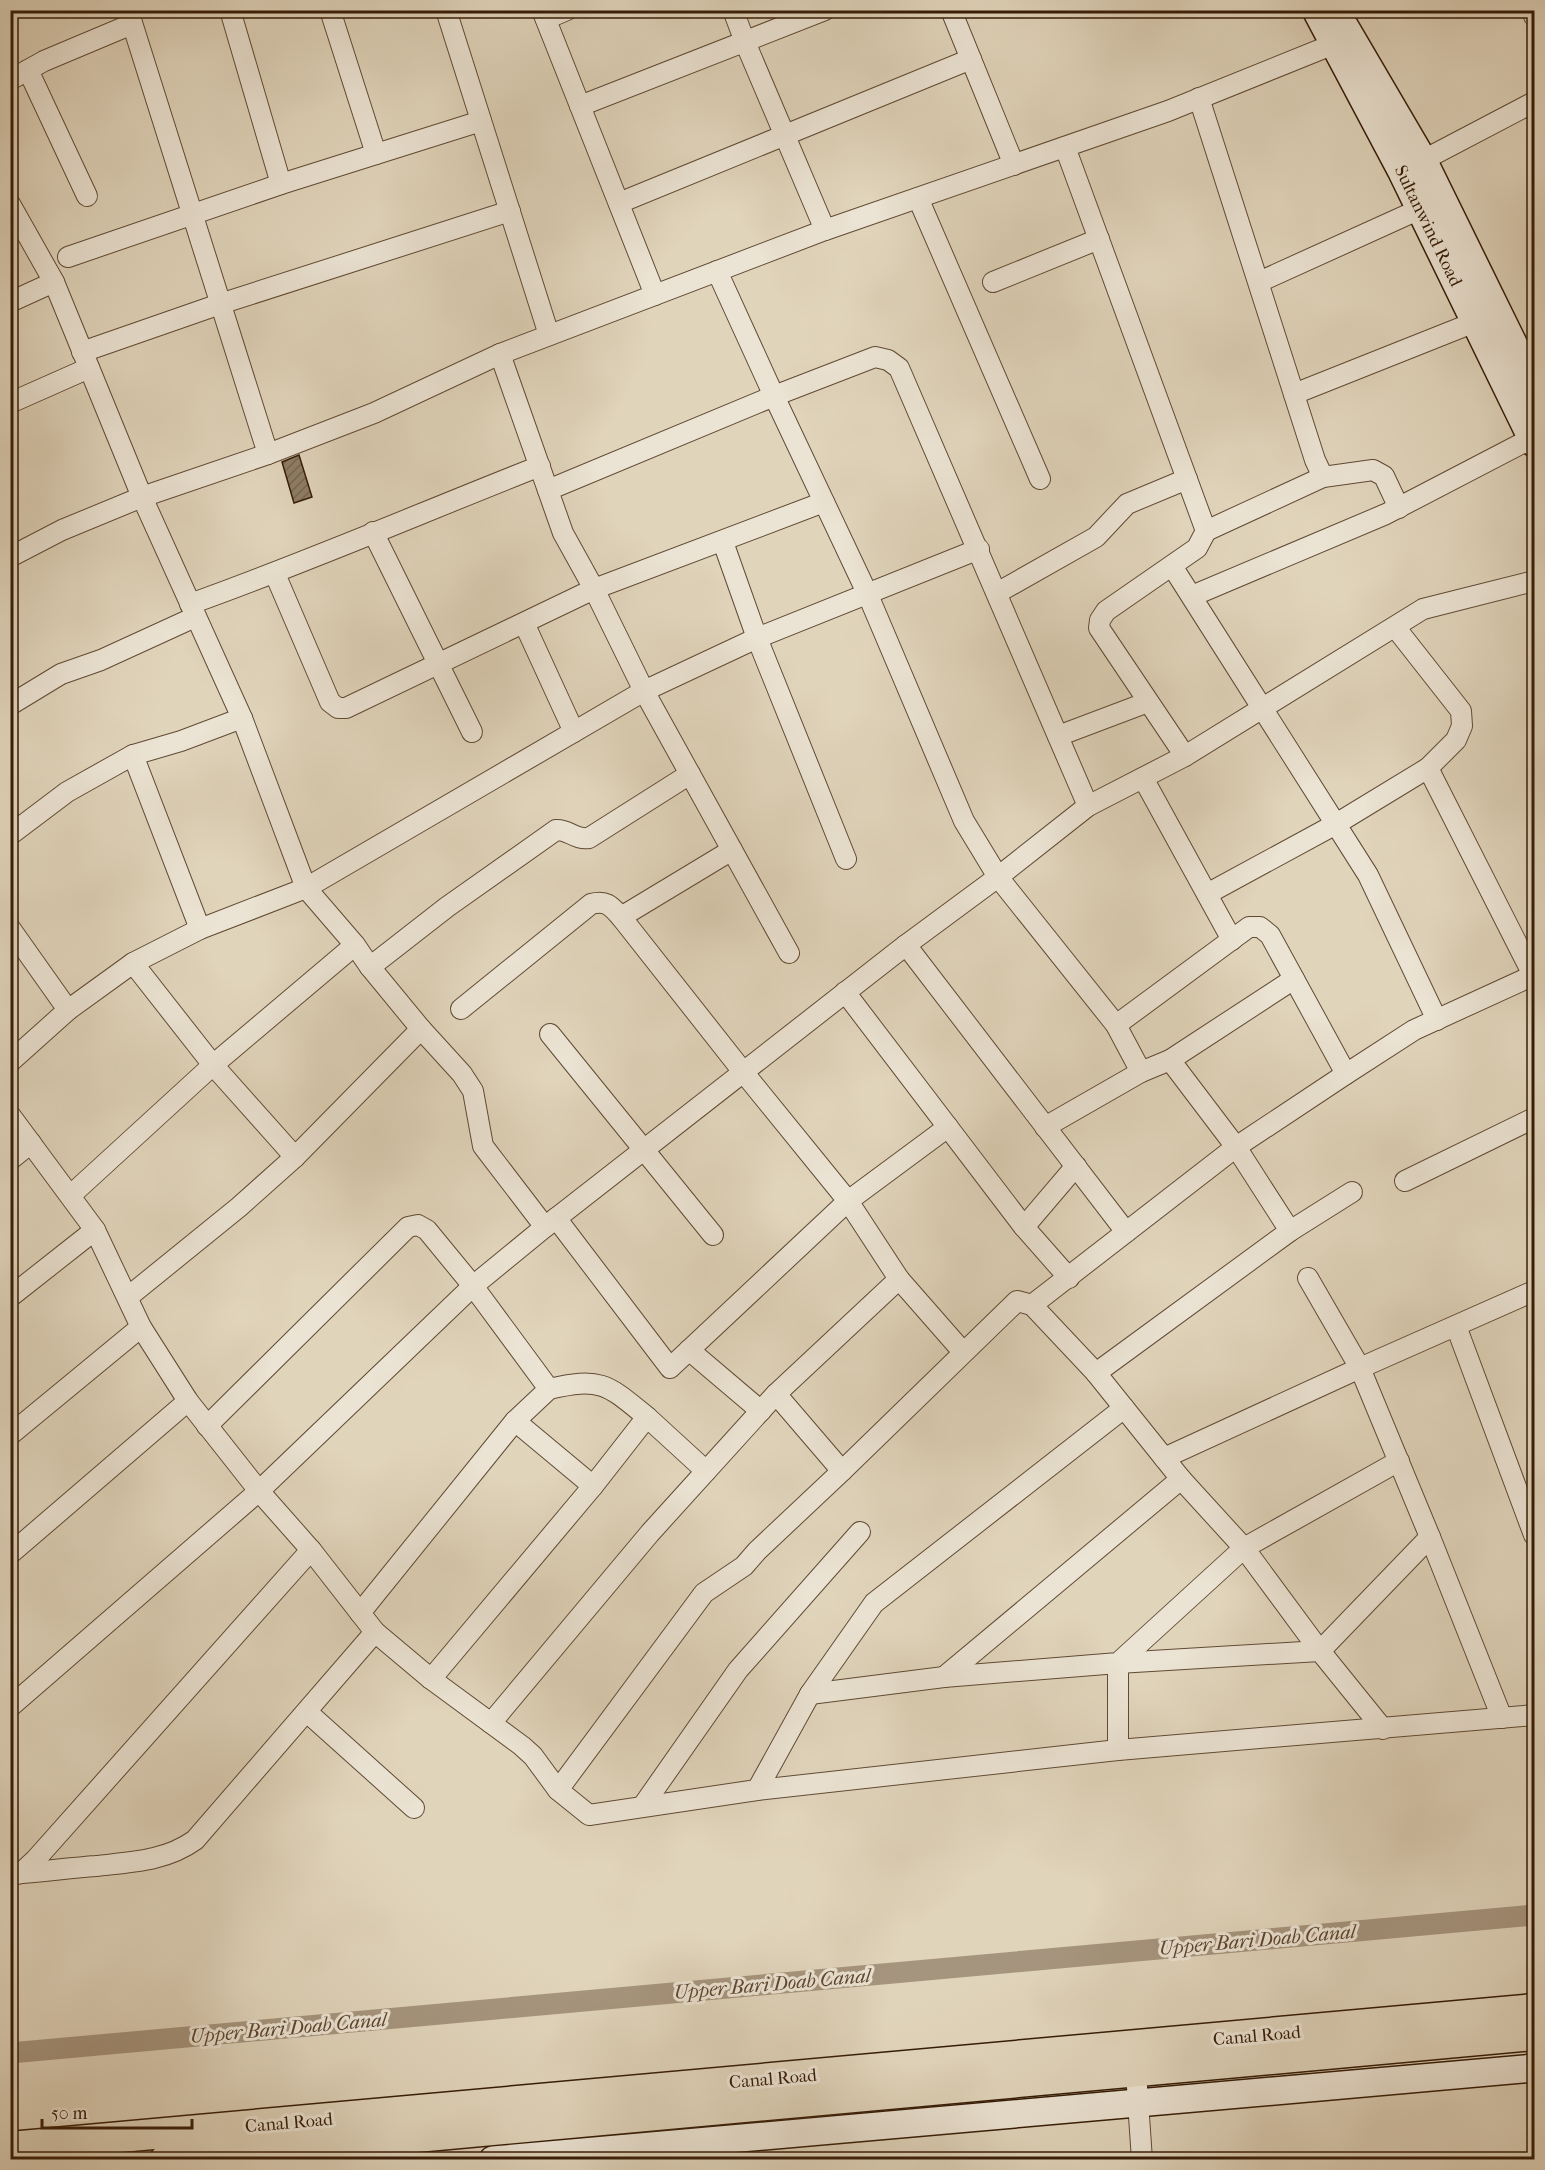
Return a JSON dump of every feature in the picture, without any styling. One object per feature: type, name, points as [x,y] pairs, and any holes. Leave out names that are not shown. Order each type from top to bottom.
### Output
[{"type":"main road","name":"Canal Road","points":[[10,2148],[1534,2009]]},
{"type":"main road","name":"Canal Road","points":[[165,2160],[1534,2035]]},
{"type":"street","points":[[230,10],[281,184]]},
{"type":"street","points":[[330,10],[376,154]]},
{"type":"street","points":[[446,10],[549,335]]},
{"type":"street","points":[[567,10],[544,15],[655,295]]},
{"type":"street","points":[[733,10],[744,42],[825,230]]},
{"type":"street","points":[[580,105],[825,10]]},
{"type":"street","points":[[951,10],[1014,165]]},
{"type":"street","name":"Sultanwind Road","points":[[1316,10],[1334,44],[1412,166],[1420,209],[1534,440]]},
{"type":"street","points":[[1335,10],[1412,166],[1534,386]]},
{"type":"street","points":[[1532,10],[1534,16]]},
{"type":"street","points":[[10,80],[130,17],[268,454]]},
{"type":"street","points":[[10,557],[62,530],[142,497],[268,454],[374,413],[500,354],[549,335],[825,230],[1168,111],[1334,44]]},
{"type":"street","points":[[619,203],[971,59]]},
{"type":"street","points":[[28,70],[87,196]]},
{"type":"street","points":[[1199,98],[1323,477]]},
{"type":"street","points":[[1412,166],[1534,102]]},
{"type":"street","points":[[68,257],[281,184],[481,121]]},
{"type":"street","points":[[1065,147],[1206,531]]},
{"type":"street","points":[[918,198],[1040,479]]},
{"type":"street","points":[[10,204],[54,282],[142,497],[242,718],[306,888],[355,945],[421,1029],[462,1074],[472,1091],[483,1146],[551,1222],[670,1368],[848,1200],[948,1127]]},
{"type":"street","points":[[1258,282],[1420,209]]},
{"type":"street","points":[[10,403],[86,360],[220,304],[510,211]]},
{"type":"street","points":[[993,282],[1099,239]]},
{"type":"street","points":[[717,271],[868,595],[964,821],[998,877],[1116,1025],[1141,1072]]},
{"type":"street","points":[[10,302],[54,282]]},
{"type":"street","points":[[1294,394],[1475,322]]},
{"type":"street","points":[[500,354],[563,533],[594,589],[644,691],[789,953]]},
{"type":"street","points":[[548,490],[774,396],[875,357],[888,360],[899,368],[1088,806]]},
{"type":"street","points":[[1192,596],[1399,508],[1534,440]]},
{"type":"street","points":[[10,705],[61,674],[101,660],[193,610],[373,532],[540,466]]},
{"type":"street","points":[[1185,756],[1099,628],[1100,620],[1106,611],[1197,548],[1206,531],[1323,477],[1373,470],[1384,476],[1399,508]]},
{"type":"street","points":[[997,593],[1096,537],[1127,504],[1187,479]]},
{"type":"street","points":[[275,574],[330,702],[338,708],[346,708],[594,589],[824,502]]},
{"type":"street","points":[[373,532],[472,732]]},
{"type":"street","points":[[723,542],[757,638],[846,859]]},
{"type":"street","points":[[10,1062],[68,1010],[133,963],[200,929],[306,888],[644,691],[757,638],[979,549]]},
{"type":"street","points":[[1172,566],[1368,875],[1437,1020]]},
{"type":"street","points":[[10,1707],[259,1491],[473,1286],[643,1149],[1088,806],[1185,756],[1423,609],[1534,581]]},
{"type":"street","points":[[524,622],[574,732]]},
{"type":"street","points":[[1207,894],[1336,824],[1428,768],[1456,740],[1462,726],[1461,711],[1395,627]]},
{"type":"street","points":[[1058,736],[1148,702]]},
{"type":"street","points":[[10,835],[67,792],[133,755],[181,741],[242,718]]},
{"type":"street","points":[[133,755],[200,929]]},
{"type":"street","points":[[1032,1305],[1236,1147],[1346,1074],[1414,1030],[1534,975],[1428,768]]},
{"type":"street","points":[[370,967],[447,907],[556,830],[562,829],[581,839],[589,838],[690,774]]},
{"type":"street","points":[[1143,778],[1232,940]]},
{"type":"street","points":[[621,917],[732,850]]},
{"type":"street","points":[[461,1009],[591,904],[602,902],[612,907],[848,1200],[899,1279],[963,1352]]},
{"type":"street","points":[[1116,1025],[1249,927],[1260,927],[1266,930],[1346,1074]]},
{"type":"street","points":[[10,928],[68,1010]]},
{"type":"street","points":[[71,1195],[213,1065],[355,945]]},
{"type":"street","points":[[906,945],[1126,1233]]},
{"type":"street","points":[[133,963],[213,1065],[295,1157]]},
{"type":"street","points":[[1045,1127],[1141,1072],[1170,1060],[1294,980]]},
{"type":"street","points":[[845,992],[1024,1227],[1069,1278]]},
{"type":"street","points":[[128,1297],[295,1157],[421,1029]]},
{"type":"street","points":[[550,1034],[713,1235]]},
{"type":"street","points":[[1170,1060],[1236,1147],[1290,1231]]},
{"type":"street","points":[[10,1115],[95,1230],[141,1327],[188,1401],[259,1491],[311,1550],[375,1632],[431,1679],[533,1756],[558,1790],[589,1815],[757,1790],[1118,1750],[1534,1715]]},
{"type":"street","points":[[1405,1181],[1534,1118]]},
{"type":"street","points":[[10,1160],[31,1143]]},
{"type":"street","points":[[1024,1227],[1076,1166]]},
{"type":"street","points":[[1096,1373],[1290,1231],[1353,1192]]},
{"type":"street","points":[[207,1426],[408,1227],[418,1225],[427,1230],[473,1286],[549,1389]]},
{"type":"street","points":[[10,1297],[95,1230]]},
{"type":"street","points":[[1308,1278],[1360,1368],[1502,1718]]},
{"type":"street","points":[[491,1723],[650,1533],[776,1394],[899,1279]]},
{"type":"street","points":[[1164,1458],[1360,1368],[1534,1292]]},
{"type":"street","points":[[558,1790],[704,1593],[744,1566],[1017,1301],[1032,1305],[1096,1373],[1181,1479],[1244,1548],[1320,1651],[1383,1728]]},
{"type":"street","points":[[1456,1326],[1534,1535]]},
{"type":"street","points":[[10,1435],[141,1327]]},
{"type":"street","points":[[689,1350],[761,1411]]},
{"type":"street","points":[[360,1613],[515,1421],[549,1389],[584,1382],[599,1383],[615,1391],[706,1472]]},
{"type":"street","points":[[776,1394],[842,1471]]},
{"type":"street","points":[[10,1554],[188,1401]]},
{"type":"street","points":[[757,1790],[810,1694],[874,1603],[1124,1408]]},
{"type":"street","points":[[431,1679],[647,1418]]},
{"type":"street","points":[[515,1421],[593,1486]]},
{"type":"street","points":[[1118,1750],[1118,1663],[1244,1548],[1399,1461]]},
{"type":"street","points":[[944,1677],[1181,1479]]},
{"type":"street","points":[[642,1807],[738,1670],[860,1532]]},
{"type":"street","points":[[810,1694],[944,1677],[1118,1663],[1320,1651],[1430,1537]]},
{"type":"street","points":[[16,1874],[311,1550]]},
{"type":"street","points":[[16,1874],[143,1861],[184,1849],[195,1840],[375,1632]]},
{"type":"street","points":[[307,1712],[414,1808]]},
{"type":"street","points":[[493,2160],[1534,2068]]},
{"type":"street","points":[[1136,2072],[1142,2160]]},
{"type":"building","points":[[299,455],[312,497],[294,503],[282,462]]},
{"type":"waterway","name":"Upper Bari Doab Canal","points":[[10,2053],[1534,1915]]}]
